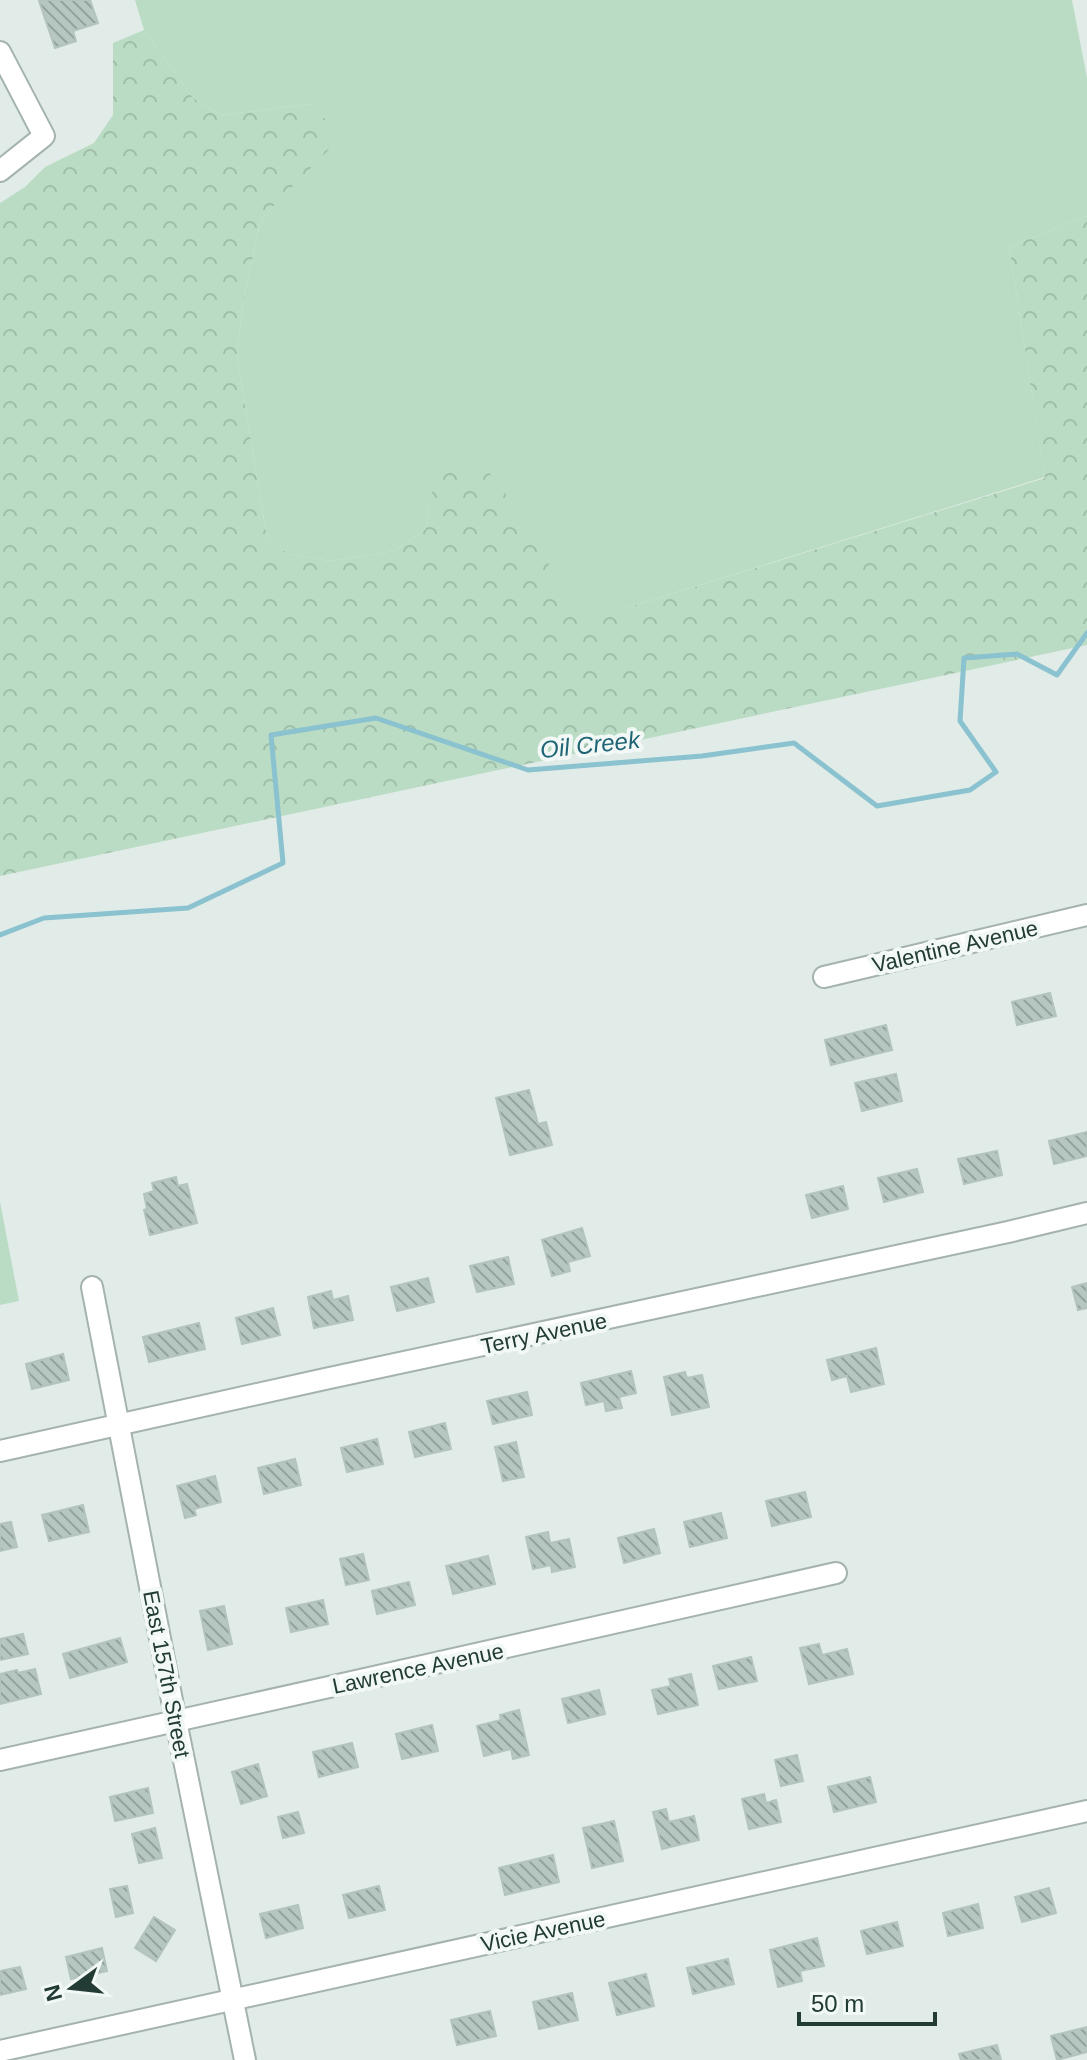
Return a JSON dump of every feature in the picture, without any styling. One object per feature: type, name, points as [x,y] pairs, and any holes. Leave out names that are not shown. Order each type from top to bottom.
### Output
[{"type":"street","points":[[0,52],[44,136],[0,171]]},
{"type":"street","name":"Valentine Avenue","points":[[824,977],[1087,915]]},
{"type":"street","name":"Terry Avenue","points":[[0,1451],[994,1236],[1087,1213]]},
{"type":"street","name":"East 157th Street","points":[[92,1287],[245,2060]]},
{"type":"street","name":"Lawrence Avenue","points":[[0,1760],[236,1706],[451,1662],[836,1573]]},
{"type":"street","name":"Vicie Avenue","points":[[0,2051],[1087,1811]]},
{"type":"green space","points":[[135,0],[1072,0],[1087,78],[1087,216],[1009,247],[1045,477],[620,610],[576,610],[504,492],[483,465],[429,501],[426,529],[394,551],[330,561],[288,554],[267,538],[237,356],[243,302],[261,219],[341,136],[310,104],[221,115],[193,98],[144,30]]},
{"type":"green space","points":[[144,30],[193,98],[221,115],[310,104],[342,136],[261,219],[243,302],[237,356],[267,538],[288,554],[330,561],[394,551],[426,529],[429,501],[439,475],[460,466],[483,465],[504,491],[576,609],[620,610],[1045,478],[1009,247],[1087,216],[1087,645],[0,876],[0,203],[25,187],[45,167],[94,143],[113,115],[113,43]]},
{"type":"green space","points":[[0,1202],[19,1301],[0,1305]]},
{"type":"building","points":[[90,0],[98,23],[73,31],[76,41],[55,48],[39,1]]},
{"type":"building","points":[[1050,993],[1056,1016],[1017,1025],[1012,1002]]},
{"type":"building","points":[[886,1025],[892,1050],[831,1065],[825,1040]]},
{"type":"building","points":[[896,1074],[902,1101],[862,1111],[855,1083]]},
{"type":"building","points":[[529,1090],[538,1124],[546,1122],[552,1145],[510,1155],[496,1098]]},
{"type":"building","points":[[1087,1132],[1087,1156],[1054,1164],[1049,1141]]},
{"type":"building","points":[[997,1151],[1002,1175],[964,1184],[958,1159]]},
{"type":"building","points":[[917,1169],[923,1192],[884,1202],[878,1178]]},
{"type":"building","points":[[176,1177],[178,1186],[187,1184],[197,1223],[150,1235],[144,1194],[154,1191],[152,1183]]},
{"type":"building","points":[[843,1186],[848,1209],[812,1218],[806,1195]]},
{"type":"building","points":[[582,1228],[590,1256],[568,1262],[570,1271],[552,1276],[542,1240]]},
{"type":"building","points":[[508,1257],[514,1284],[477,1292],[470,1266]]},
{"type":"building","points":[[428,1278],[434,1302],[397,1311],[391,1287]]},
{"type":"building","points":[[1087,1283],[1087,1308],[1078,1310],[1072,1287]]},
{"type":"building","points":[[331,1291],[333,1300],[348,1296],[353,1320],[314,1328],[308,1297]]},
{"type":"building","points":[[273,1308],[280,1335],[242,1344],[236,1318]]},
{"type":"building","points":[[199,1323],[205,1349],[149,1362],[143,1337]]},
{"type":"building","points":[[876,1348],[884,1384],[851,1392],[847,1376],[832,1380],[827,1360]]},
{"type":"building","points":[[63,1354],[69,1380],[32,1389],[26,1364]]},
{"type":"building","points":[[631,1371],[636,1393],[619,1397],[622,1408],[606,1411],[604,1401],[586,1405],[581,1383]]},
{"type":"building","points":[[685,1372],[687,1378],[702,1375],[709,1407],[672,1415],[664,1377]]},
{"type":"building","points":[[527,1392],[532,1415],[493,1424],[487,1401]]},
{"type":"building","points":[[445,1423],[451,1449],[415,1457],[409,1432]]},
{"type":"building","points":[[377,1439],[383,1464],[347,1472],[341,1448]]},
{"type":"building","points":[[516,1442],[524,1477],[503,1481],[495,1447]]},
{"type":"building","points":[[295,1459],[301,1485],[264,1494],[258,1468]]},
{"type":"building","points":[[215,1476],[221,1502],[194,1509],[196,1515],[185,1518],[177,1486]]},
{"type":"building","points":[[805,1492],[811,1517],[772,1526],[766,1501]]},
{"type":"building","points":[[83,1505],[89,1532],[49,1541],[42,1515]]},
{"type":"building","points":[[721,1513],[727,1538],[690,1547],[684,1522]]},
{"type":"building","points":[[11,1522],[17,1547],[0,1551],[0,1524]]},
{"type":"building","points":[[654,1529],[660,1553],[624,1563],[618,1538]]},
{"type":"building","points":[[548,1532],[550,1543],[569,1539],[575,1567],[552,1572],[551,1565],[533,1569],[526,1537]]},
{"type":"building","points":[[363,1554],[369,1580],[346,1585],[340,1559]]},
{"type":"building","points":[[488,1556],[495,1584],[453,1594],[446,1566]]},
{"type":"building","points":[[409,1582],[415,1605],[377,1614],[372,1591]]},
{"type":"building","points":[[323,1600],[328,1624],[291,1632],[286,1608]]},
{"type":"building","points":[[224,1606],[232,1644],[208,1650],[200,1611]]},
{"type":"building","points":[[23,1634],[28,1654],[0,1660],[0,1639]]},
{"type":"building","points":[[120,1638],[127,1662],[70,1678],[63,1654]]},
{"type":"building","points":[[819,1644],[822,1655],[847,1649],[853,1674],[809,1684],[800,1648]]},
{"type":"building","points":[[751,1657],[757,1681],[719,1689],[713,1666]]},
{"type":"building","points":[[35,1669],[41,1694],[0,1704],[0,1674]]},
{"type":"building","points":[[691,1674],[698,1705],[658,1714],[652,1690],[671,1686],[669,1679]]},
{"type":"building","points":[[599,1690],[605,1714],[568,1723],[562,1699]]},
{"type":"building","points":[[519,1710],[529,1755],[513,1759],[511,1749],[484,1756],[477,1726],[501,1720],[500,1715]]},
{"type":"building","points":[[432,1725],[438,1751],[402,1759],[396,1734]]},
{"type":"building","points":[[352,1743],[358,1767],[319,1777],[313,1752]]},
{"type":"building","points":[[797,1755],[803,1781],[781,1786],[775,1760]]},
{"type":"building","points":[[258,1764],[267,1796],[241,1804],[232,1772]]},
{"type":"building","points":[[870,1777],[876,1802],[834,1812],[828,1787]]},
{"type":"building","points":[[148,1788],[153,1813],[115,1821],[110,1797]]},
{"type":"building","points":[[764,1794],[766,1803],[776,1800],[781,1822],[749,1829],[742,1799]]},
{"type":"building","points":[[666,1809],[669,1822],[694,1816],[699,1840],[662,1849],[653,1812]]},
{"type":"building","points":[[298,1812],[304,1833],[283,1838],[278,1817]]},
{"type":"building","points":[[614,1821],[623,1861],[592,1868],[583,1828]]},
{"type":"building","points":[[155,1828],[162,1858],[139,1863],[132,1834]]},
{"type":"building","points":[[553,1855],[559,1882],[505,1895],[499,1868]]},
{"type":"building","points":[[127,1886],[133,1913],[116,1917],[110,1889]]},
{"type":"building","points":[[379,1886],[385,1910],[349,1918],[343,1895]]},
{"type":"building","points":[[1049,1888],[1056,1913],[1022,1922],[1015,1897]]},
{"type":"building","points":[[978,1904],[983,1928],[948,1936],[943,1913]]},
{"type":"building","points":[[298,1905],[303,1928],[266,1938],[260,1914]]},
{"type":"building","points":[[154,1917],[175,1930],[156,1961],[135,1948]]},
{"type":"building","points":[[897,1922],[903,1946],[867,1954],[861,1931]]},
{"type":"building","points":[[817,1938],[824,1966],[800,1971],[802,1981],[778,1987],[770,1950]]},
{"type":"building","points":[[102,1948],[107,1971],[71,1979],[66,1957]]},
{"type":"building","points":[[728,1959],[734,1984],[693,1994],[687,1968]]},
{"type":"building","points":[[20,1967],[26,1989],[0,1995],[0,1971]]},
{"type":"building","points":[[646,1974],[654,2006],[617,2015],[609,1983]]},
{"type":"building","points":[[572,1993],[578,2020],[539,2029],[533,2002]]},
{"type":"building","points":[[490,2011],[496,2036],[457,2045],[451,2020]]},
{"type":"building","points":[[1087,2027],[1087,2052],[1057,2060],[1051,2036]]},
{"type":"building","points":[[997,2045],[1001,2060],[961,2060],[959,2054]]},
{"type":"waterway","name":"Oil Creek","points":[[0,935],[44,918],[188,908],[283,863],[271,735],[376,718],[528,770],[702,756],[794,743],[877,806],[970,790],[996,772],[960,721],[964,658],[1017,654],[1057,675],[1087,633]]}]
